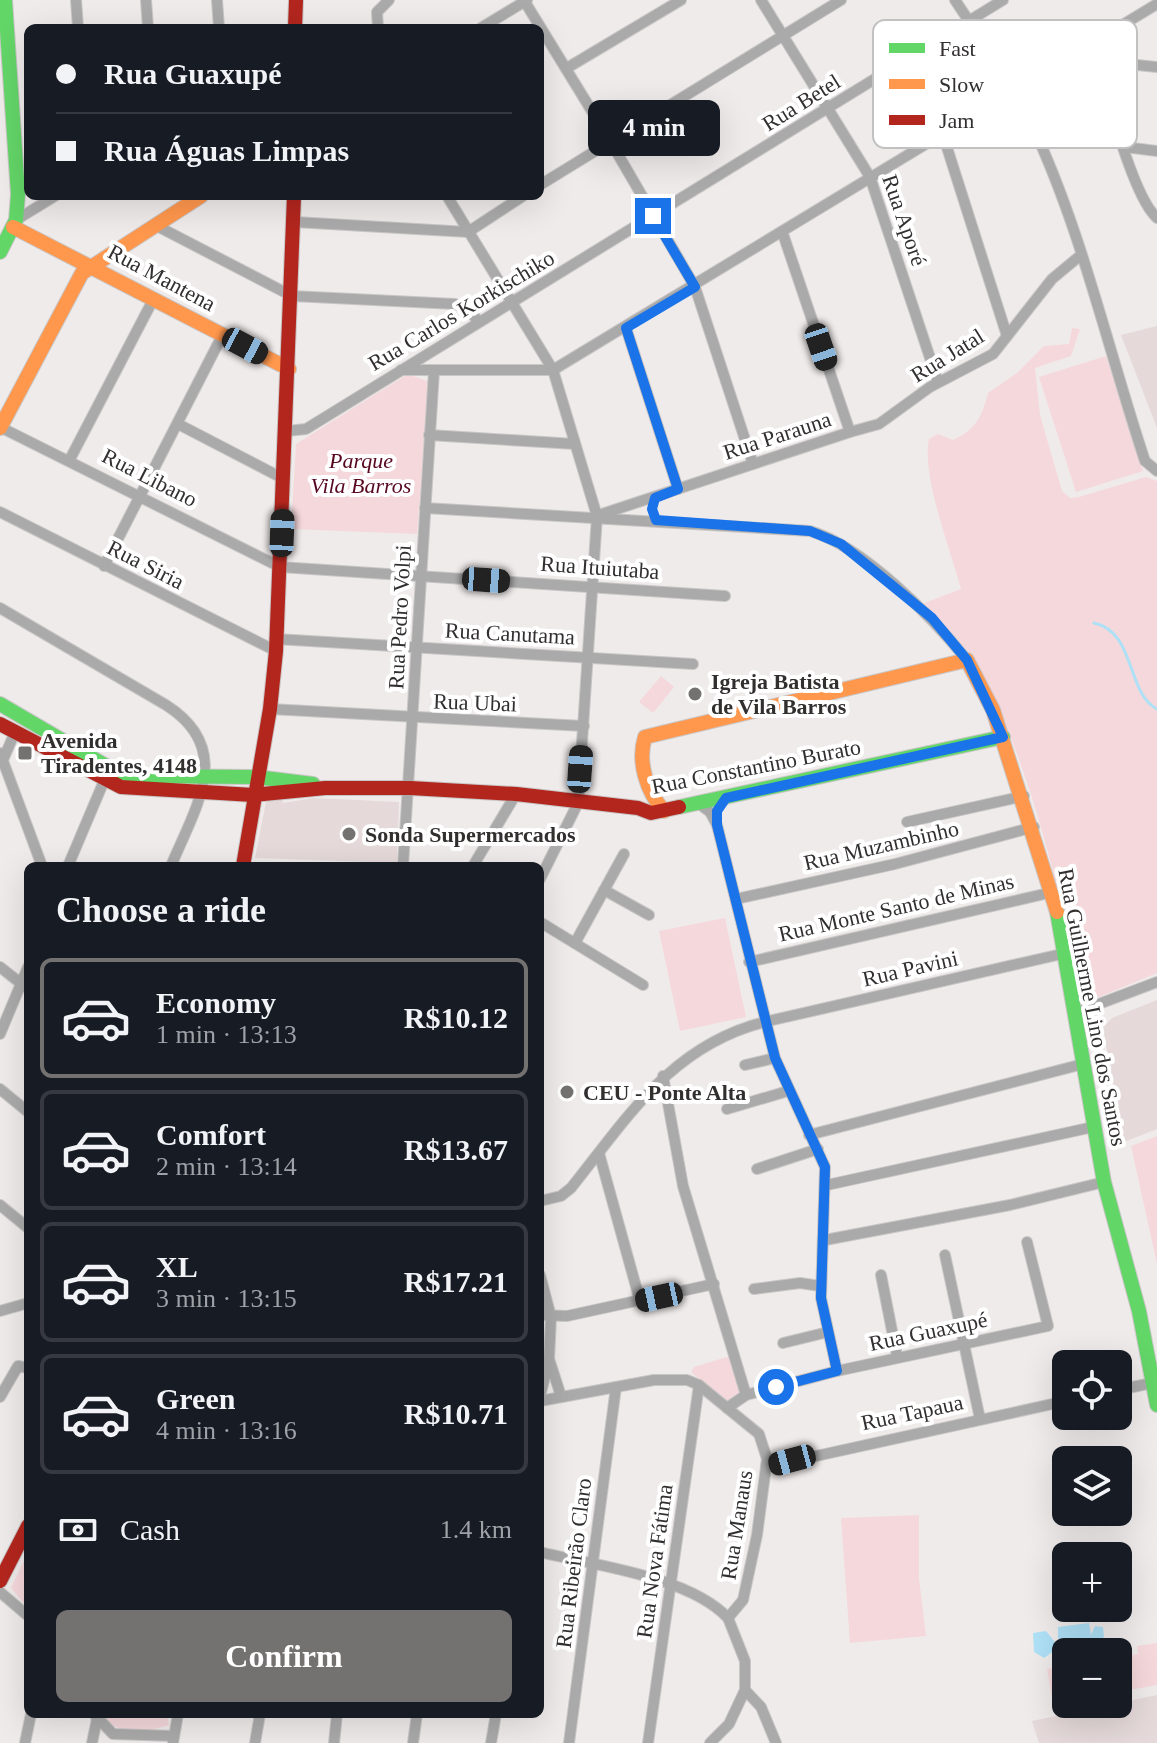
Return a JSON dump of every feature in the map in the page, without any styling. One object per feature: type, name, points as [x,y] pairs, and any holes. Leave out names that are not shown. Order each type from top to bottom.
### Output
[{"type":"street","points":[[0,252],[14,223],[18,194],[5,0]]},
{"type":"street","points":[[76,0],[78,24]]},
{"type":"street","points":[[146,0],[148,24]]},
{"type":"street","points":[[217,0],[219,24]]},
{"type":"street","points":[[295,24],[296,0]]},
{"type":"street","points":[[378,24],[377,12],[389,0]]},
{"type":"street","points":[[567,68],[681,0]]},
{"type":"street","name":"Rua Aporé","points":[[761,0],[870,177],[938,382]]},
{"type":"street","points":[[544,182],[609,139],[841,0]]},
{"type":"street","points":[[955,0],[968,20]]},
{"type":"street","name":"Rua Betel","points":[[968,20],[1003,0]]},
{"type":"street","points":[[488,24],[526,1],[540,24]]},
{"type":"street","points":[[1131,20],[1157,4]]},
{"type":"street","points":[[544,30],[695,287],[753,464]]},
{"type":"street","points":[[1137,65],[1157,67]]},
{"type":"street","name":"Rua Betel","points":[[653,216],[873,80]]},
{"type":"street","points":[[401,370],[553,370],[783,234],[920,148]]},
{"type":"street","points":[[947,148],[1007,336]]},
{"type":"street","points":[[1042,148],[1081,255],[1145,461],[1157,471]]},
{"type":"street","points":[[1125,148],[1142,201],[1157,218]]},
{"type":"street","points":[[1133,148],[1157,151]]},
{"type":"street","points":[[14,223],[49,200]]},
{"type":"street","points":[[0,427],[78,279],[90,264],[195,200]]},
{"type":"street","points":[[244,862],[270,709],[276,645],[294,200]]},
{"type":"street","points":[[449,200],[553,370],[597,516],[578,803],[544,871]]},
{"type":"street","points":[[295,222],[468,232],[517,200]]},
{"type":"street","name":"Rua Carlos Korkischiko","points":[[287,431],[306,429],[653,216]]},
{"type":"street","name":"Rua Mantena","points":[[14,223],[289,369]]},
{"type":"street","points":[[155,225],[292,296],[455,304],[468,309],[479,322]]},
{"type":"street","name":"Rua Parauna","points":[[597,516],[850,432],[783,234]]},
{"type":"street","name":"Rua Jatal","points":[[850,432],[879,424],[938,382],[987,359],[1052,279],[1081,255]]},
{"type":"street","points":[[69,461],[154,298]]},
{"type":"street","points":[[626,328],[678,489]]},
{"type":"street","points":[[104,566],[223,334]]},
{"type":"street","name":"Rua Pedro Volpi","points":[[403,862],[434,371]]},
{"type":"street","points":[[178,424],[284,479]]},
{"type":"street","name":"Rua Libano","points":[[0,427],[280,567]]},
{"type":"street","points":[[429,435],[575,444]]},
{"type":"street","points":[[655,498],[652,509],[656,520]]},
{"type":"street","name":"Rua Guilherme Lino dos Santos","points":[[425,508],[656,520],[810,531],[828,536],[932,618],[967,660],[1003,737],[1053,892],[1104,1182],[1139,1311],[1157,1405]]},
{"type":"street","name":"Rua Siria","points":[[0,512],[104,566],[276,645]]},
{"type":"street","name":"Rua Ituiutaba","points":[[280,567],[725,596]]},
{"type":"street","points":[[0,608],[188,720],[204,745],[205,777],[173,862]]},
{"type":"street","name":"Rua Canutama","points":[[276,645],[417,648],[693,664]]},
{"type":"street","points":[[664,811],[655,803],[641,748],[643,738],[651,734],[967,660]]},
{"type":"street","name":"Rua Constantino Burato","points":[[0,704],[113,770],[132,776],[256,777],[325,788]]},
{"type":"street","name":"Rua Ubai","points":[[270,709],[584,726]]},
{"type":"street","name":"Rua Constantino Burato","points":[[0,724],[104,781],[121,787],[253,795],[325,788],[410,788],[516,794],[638,808],[651,813],[1003,737]]},
{"type":"street","points":[[15,732],[2,757],[41,862]]},
{"type":"street","points":[[70,862],[104,781]]},
{"type":"street","points":[[638,808],[646,802],[648,783]]},
{"type":"street","points":[[475,862],[516,794]]},
{"type":"street","points":[[907,822],[1024,796]]},
{"type":"street","points":[[717,825],[717,811],[726,798]]},
{"type":"street","points":[[698,803],[710,812],[717,825],[764,1022],[788,1091],[818,1149],[827,1185],[820,1286],[837,1371]]},
{"type":"street","name":"Rua Muzambinho","points":[[736,899],[895,864],[1034,827]]},
{"type":"street","points":[[575,943],[624,854]]},
{"type":"street","points":[[604,890],[649,915]]},
{"type":"street","name":"Rua Monte Santo de Minas","points":[[749,962],[1053,892]]},
{"type":"street","points":[[544,924],[643,985]]},
{"type":"street","name":"Rua Pavini","points":[[544,1200],[561,1196],[663,1076],[702,1045],[764,1022],[1066,953]]},
{"type":"street","points":[[0,967],[24,985]]},
{"type":"street","points":[[1075,1013],[1157,982]]},
{"type":"street","points":[[0,1034],[24,988]]},
{"type":"street","points":[[745,1065],[775,1058]]},
{"type":"street","points":[[809,1135],[1083,1064]]},
{"type":"street","points":[[663,1076],[677,1161],[746,1395]]},
{"type":"street","points":[[0,1089],[24,1109]]},
{"type":"street","points":[[727,1109],[788,1091]]},
{"type":"street","points":[[827,1185],[1093,1127]]},
{"type":"street","points":[[757,1169],[818,1149]]},
{"type":"street","points":[[599,1153],[640,1301]]},
{"type":"street","points":[[825,1240],[1010,1205],[1104,1182]]},
{"type":"street","points":[[0,1205],[24,1225]]},
{"type":"street","name":"Rua Guaxupé","points":[[727,1408],[746,1395],[837,1371],[1048,1326],[1027,1242]]},
{"type":"street","points":[[945,1255],[980,1419]]},
{"type":"street","points":[[881,1275],[897,1356]]},
{"type":"street","points":[[754,1289],[800,1283],[820,1286]]},
{"type":"street","points":[[561,1396],[549,1359],[546,1316],[640,1301],[714,1284]]},
{"type":"street","points":[[0,1311],[24,1304]]},
{"type":"street","points":[[783,1343],[828,1332]]},
{"type":"street","points":[[544,1381],[549,1359]]},
{"type":"street","points":[[0,1397],[18,1366],[24,1367]]},
{"type":"street","points":[[544,1398],[673,1379],[699,1385]]},
{"type":"street","points":[[1132,1387],[1152,1383]]},
{"type":"street","name":"Rua Manaus","points":[[699,1385],[765,1443],[766,1467],[745,1594],[740,1606],[728,1618]]},
{"type":"street","name":"Rua Nova Fátima","points":[[648,1743],[699,1385]]},
{"type":"street","name":"Rua Ribeirão Claro","points":[[569,1743],[616,1387]]},
{"type":"street","name":"Rua Tapaua","points":[[766,1467],[1052,1404]]},
{"type":"street","points":[[24,1534],[0,1582],[24,1611]]},
{"type":"street","points":[[544,1553],[671,1585],[708,1600],[728,1618],[745,1661],[745,1690],[729,1724],[710,1743]]},
{"type":"street","points":[[745,1690],[761,1707],[776,1743]]},
{"type":"street","points":[[25,1743],[30,1718]]},
{"type":"street","points":[[92,1743],[96,1718]]},
{"type":"street","points":[[98,1718],[113,1734],[174,1735]]},
{"type":"street","points":[[255,1743],[259,1718]]},
{"type":"street","points":[[334,1743],[337,1718]]},
{"type":"street","points":[[413,1743],[416,1718]]},
{"type":"street","points":[[491,1743],[495,1718]]},
{"type":"shaded area","points":[[1157,326],[1157,428],[1121,335]]},
{"type":"shaded area","points":[[282,798],[283,803],[314,798],[399,802],[397,862],[255,858],[266,802]]},
{"type":"shaded area","points":[[1157,1000],[1157,1129],[1124,1142],[1103,1028],[1112,1018]]},
{"type":"shaded area","points":[[1157,1695],[1157,1743],[1039,1743],[1032,1721],[1052,1717],[1132,1718],[1132,1700]]},
{"type":"green space","points":[[1072,328],[1080,329],[1071,356],[1035,368],[1040,415],[1062,491],[1070,498],[1146,477],[1157,481],[1157,973],[1099,997],[1086,994],[1078,977],[1039,821],[998,708],[968,655],[922,604],[961,589],[933,492],[929,472],[929,439],[938,434],[953,440],[973,427],[988,393],[1017,373],[1044,346],[1069,344]]},
{"type":"green space","points":[[1106,356],[1143,471],[1076,492],[1039,377]]},
{"type":"green space","name":"Parque Vila Barros","points":[[408,374],[429,382],[417,534],[291,529],[296,444]]},
{"type":"green space","points":[[661,676],[674,687],[653,713],[639,702]]},
{"type":"green space","points":[[725,918],[746,1017],[680,1031],[659,931]]},
{"type":"green space","points":[[1157,1136],[1157,1264],[1131,1146]]},
{"type":"green space","points":[[730,1356],[740,1392],[726,1402],[691,1372],[694,1367]]},
{"type":"green space","points":[[919,1515],[919,1578],[926,1636],[850,1643],[841,1518]]},
{"type":"green space","points":[[24,1560],[24,1603],[11,1588]]},
{"type":"green space","points":[[1157,1643],[1157,1685],[1132,1689],[1132,1655],[1138,1654],[1137,1646]]},
{"type":"green space","points":[[1052,1668],[1052,1697],[1047,1669]]},
{"type":"green space","points":[[105,1718],[168,1718],[169,1725],[132,1731]]},
{"type":"water","points":[[1089,1623],[1091,1635],[1095,1626],[1103,1627],[1104,1637],[1058,1638],[1058,1627]]},
{"type":"water","points":[[1046,1631],[1052,1638],[1052,1652],[1044,1658],[1034,1652],[1033,1633]]},
{"type":"waterway","points":[[1094,623],[1117,638],[1140,690],[1157,709]]},
{"type":"traffic: fast","points":[[0,252],[16,220],[18,194],[5,0]]},
{"type":"traffic: fast","points":[[0,704],[113,770],[132,776],[256,777],[313,784]]},
{"type":"traffic: fast","points":[[679,807],[1003,737]]},
{"type":"traffic: fast","points":[[1057,912],[1104,1182],[1139,1311],[1157,1405]]},
{"type":"traffic: slow","points":[[0,428],[82,273],[195,200]]},
{"type":"traffic: slow","points":[[13,227],[289,369]]},
{"type":"traffic: slow","points":[[664,811],[645,776],[642,756],[645,737],[967,660],[993,710],[1057,912]]},
{"type":"traffic: jam","points":[[295,24],[296,0]]},
{"type":"traffic: jam","points":[[244,862],[270,709],[276,651],[294,200]]},
{"type":"traffic: jam","points":[[0,724],[121,787],[253,795],[325,788],[410,788],[516,794],[638,808],[651,813],[679,807]]},
{"type":"traffic: jam","points":[[0,1581],[24,1534]]},
{"type":"place","name":"Igreja Batista de Vila Barros","points":[[695,694]]},
{"type":"place","name":"Avenida Tiradentes, 4148","points":[[25,753]]},
{"type":"place","name":"Sonda Supermercados","points":[[349,834]]},
{"type":"place","name":"CEU - Ponte Alta","points":[[567,1092]]},
{"type":"route","points":[[653,216],[695,287],[626,328],[678,489],[655,498],[652,509],[656,520],[810,531],[841,544],[932,618],[967,660],[1003,737],[726,798],[719,807],[717,825],[764,1022],[788,1091],[823,1157],[827,1185],[820,1286],[822,1309],[837,1371],[776,1387]]}]
